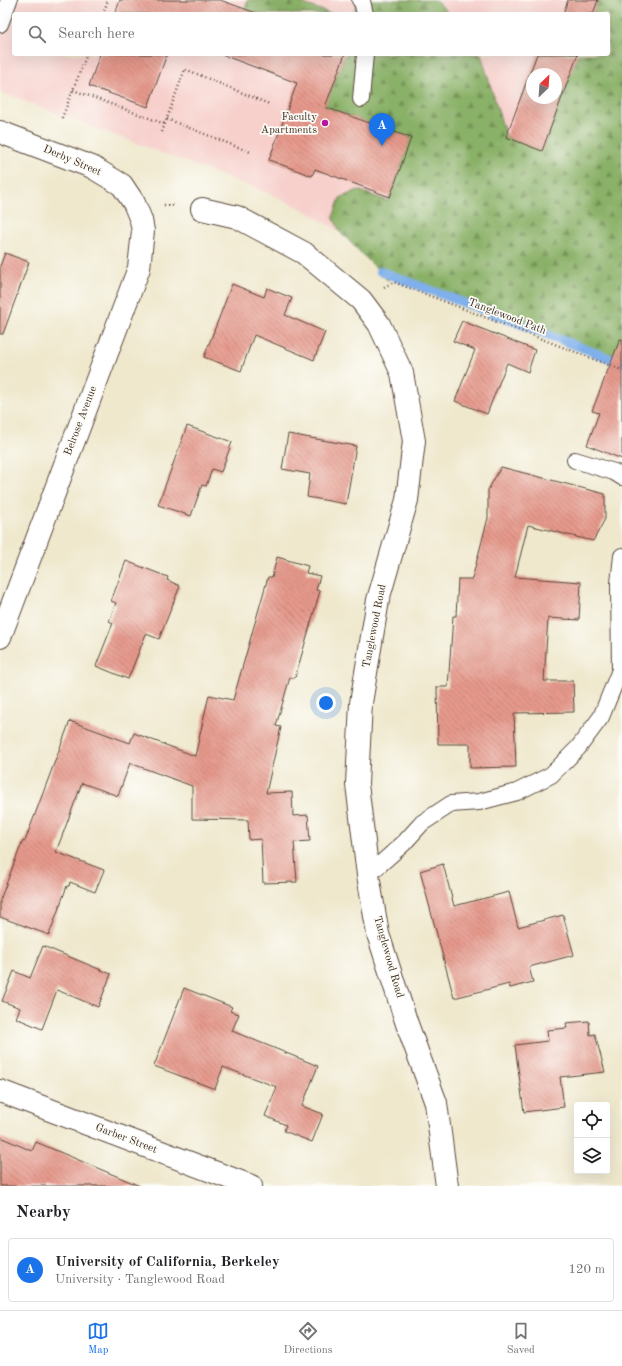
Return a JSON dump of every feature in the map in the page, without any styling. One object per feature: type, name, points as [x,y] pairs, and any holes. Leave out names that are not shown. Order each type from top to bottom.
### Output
[{"type":"street","name":"Derby Street","points":[[0,132],[92,167],[122,185],[134,203]]},
{"type":"street","name":"Belrose Avenue","points":[[0,637],[139,268],[143,231],[141,220],[134,203]]},
{"type":"street","name":"Tanglewood Road","points":[[202,209],[237,217],[304,253],[361,300],[379,324],[402,373],[414,442],[407,500],[378,600],[361,703],[357,784],[368,875],[378,934],[407,1024],[436,1103],[447,1186]]},
{"type":"street","name":"Garber Street","points":[[0,1092],[252,1186]]},
{"type":"lane","points":[[0,24],[9,0]]},
{"type":"lane","points":[[360,0],[362,1],[365,12]]},
{"type":"lane","points":[[361,99],[365,56]]},
{"type":"lane","points":[[575,460],[614,472],[622,477]]},
{"type":"lane","points":[[368,875],[404,843],[422,823],[451,804],[479,802],[517,792],[551,775],[578,748],[601,718],[620,670],[619,582],[622,556]]},
{"type":"path","points":[[104,12],[108,0]]},
{"type":"path","points":[[62,118],[86,56]]},
{"type":"path","points":[[162,132],[185,69],[269,104]]},
{"type":"path","points":[[73,90],[165,124]]},
{"type":"path","points":[[167,119],[250,152]]},
{"type":"path","points":[[134,203],[193,207],[202,209]]},
{"type":"path","name":"Tanglewood Path","points":[[387,286],[394,282],[622,370]]},
{"type":"shaded area","points":[[0,0],[622,0],[622,361],[377,269],[340,232],[304,210],[268,193],[0,92]]},
{"type":"green space","points":[[248,0],[293,0],[326,12],[253,12],[245,9]]},
{"type":"green space","points":[[358,0],[436,0],[447,12],[354,12]]},
{"type":"green space","points":[[598,0],[622,0],[622,361],[396,276],[387,280],[340,232],[333,217],[340,198],[358,190],[388,201],[411,138],[325,107],[344,56],[482,56],[506,137],[542,151],[559,104],[562,104],[562,97],[577,56],[610,56],[610,12],[594,12]]},
{"type":"building","points":[[120,0],[220,0],[253,12],[116,12]]},
{"type":"building","points":[[568,0],[598,0],[594,12],[564,12]]},
{"type":"building","points":[[99,56],[166,56],[148,107],[89,86]]},
{"type":"building","name":"Faculty Apartments","points":[[225,56],[344,56],[325,107],[411,138],[390,197],[315,169],[312,176],[269,160],[297,83]]},
{"type":"building","points":[[536,56],[577,56],[562,97],[562,68],[532,68]]},
{"type":"building","points":[[526,83],[526,104],[559,104],[542,151],[506,137]]},
{"type":"building","points":[[5,253],[29,262],[3,334],[0,334],[0,266]]},
{"type":"building","points":[[232,284],[264,297],[267,288],[292,298],[285,315],[325,332],[314,360],[254,335],[241,371],[204,357]]},
{"type":"building","points":[[462,321],[535,350],[528,372],[507,363],[487,414],[455,401],[475,350],[453,341]]},
{"type":"building","points":[[620,339],[622,339],[622,459],[587,445],[599,413],[592,411]]},
{"type":"building","points":[[187,426],[232,442],[221,472],[212,469],[206,486],[202,485],[191,516],[158,505]]},
{"type":"building","points":[[288,434],[356,446],[346,504],[307,497],[310,474],[282,469]]},
{"type":"building","points":[[501,467],[605,494],[605,519],[593,541],[528,525],[515,577],[581,582],[579,620],[548,618],[544,681],[573,681],[574,712],[514,713],[516,767],[470,768],[470,744],[438,744],[437,687],[448,687],[453,616],[456,616],[458,579],[472,579],[488,518],[488,490]]},
{"type":"building","points":[[277,557],[308,566],[306,573],[320,576],[316,590],[320,591],[295,678],[290,677],[276,726],[281,727],[266,793],[292,792],[293,816],[308,815],[310,841],[294,842],[297,882],[263,883],[261,839],[249,840],[248,820],[192,819],[192,786],[130,763],[118,796],[82,783],[56,852],[104,870],[95,892],[70,882],[69,886],[67,886],[49,935],[0,917],[0,900],[23,840],[25,841],[70,721],[130,743],[134,733],[195,756],[209,695],[233,700],[268,577],[272,577]]},
{"type":"building","points":[[126,561],[168,577],[167,580],[180,586],[159,639],[146,634],[128,679],[96,666],[113,623],[109,621],[116,603],[111,601]]},
{"type":"building","points":[[443,864],[454,906],[509,892],[518,927],[563,915],[574,955],[529,967],[533,982],[510,988],[509,984],[454,998],[420,871]]},
{"type":"building","points":[[43,946],[111,974],[98,1007],[57,990],[42,1029],[16,1018],[20,1008],[2,1001],[14,971],[30,978]]},
{"type":"building","points":[[184,988],[232,1007],[230,1011],[239,1014],[232,1031],[318,1066],[302,1106],[323,1114],[312,1142],[284,1131],[286,1125],[265,1116],[277,1087],[223,1067],[215,1089],[154,1066]]},
{"type":"building","points":[[589,1021],[590,1035],[595,1034],[605,1072],[560,1077],[564,1107],[524,1112],[515,1045],[548,1041],[547,1030],[567,1028],[566,1023]]},
{"type":"building","points":[[0,1137],[32,1151],[36,1142],[140,1186],[0,1186]]},
{"type":"waterway","points":[[380,271],[622,363]]},
{"type":"place","name":"Faculty Apartments","points":[[325,123]]},
{"type":"place","name":"University of California, Berkeley","points":[[382,146]]}]
